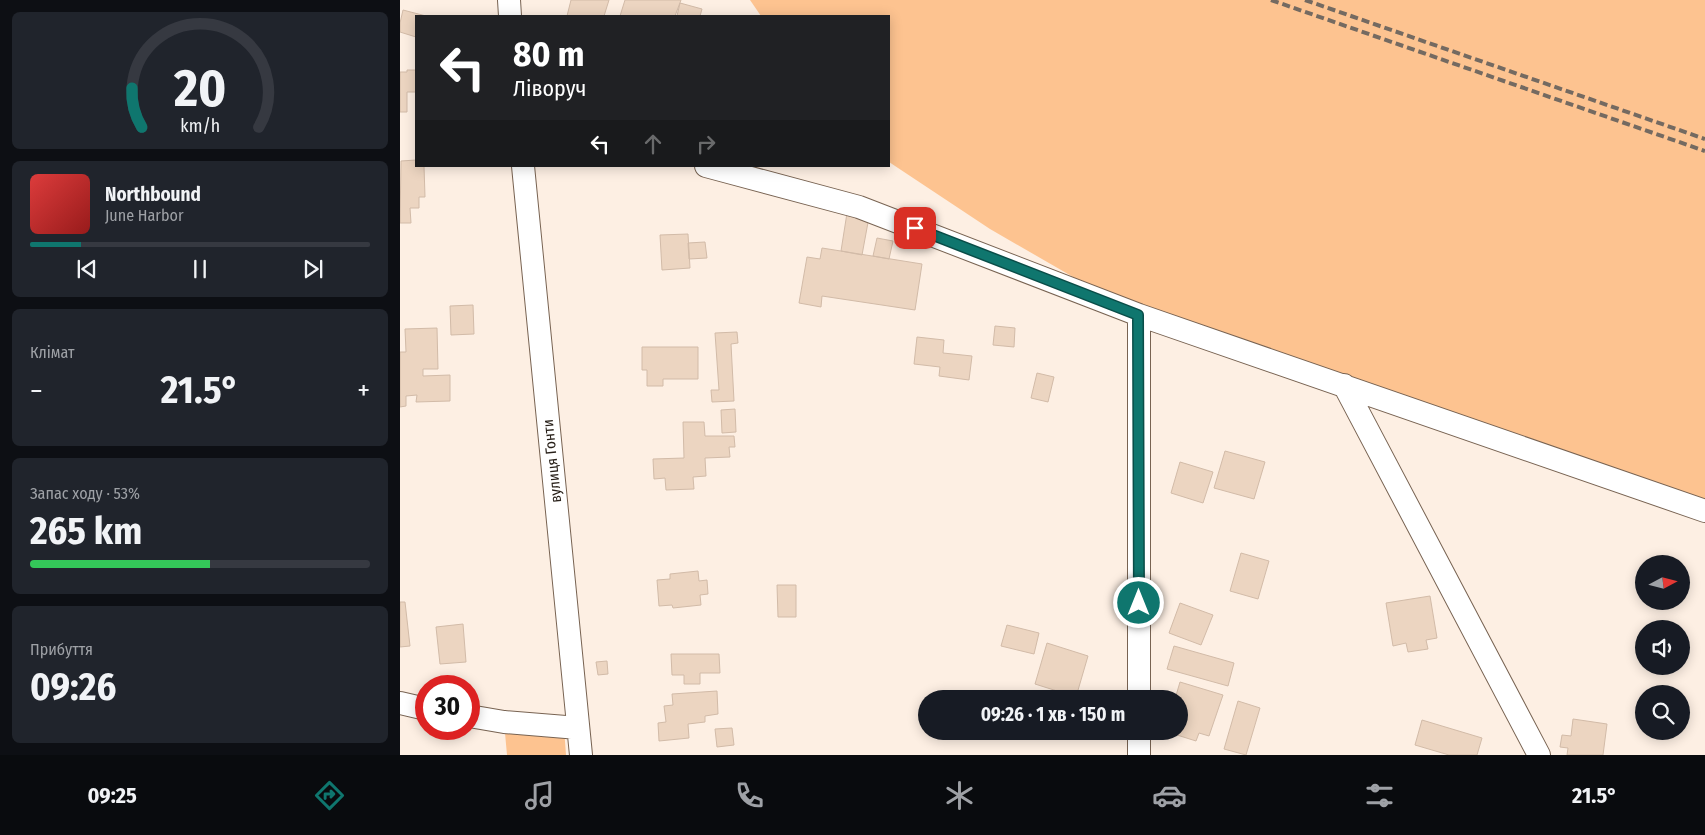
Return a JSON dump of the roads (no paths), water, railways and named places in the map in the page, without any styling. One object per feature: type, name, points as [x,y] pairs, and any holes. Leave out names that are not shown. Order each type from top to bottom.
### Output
[{"type":"street","points":[[509,0],[510,15]]},
{"type":"street","name":"вулиця Гонти","points":[[523,167],[581,755]]},
{"type":"street","points":[[710,167],[859,207],[1138,315],[1705,510]]},
{"type":"street","points":[[1138,315],[1139,690]]},
{"type":"street","points":[[1344,385],[1539,755]]},
{"type":"street","points":[[400,703],[415,706]]},
{"type":"street","points":[[480,718],[504,722],[578,728]]},
{"type":"street","points":[[1139,740],[1139,755]]},
{"type":"railway","points":[[1271,0],[1705,151]]},
{"type":"railway","points":[[1305,0],[1705,139]]}]
